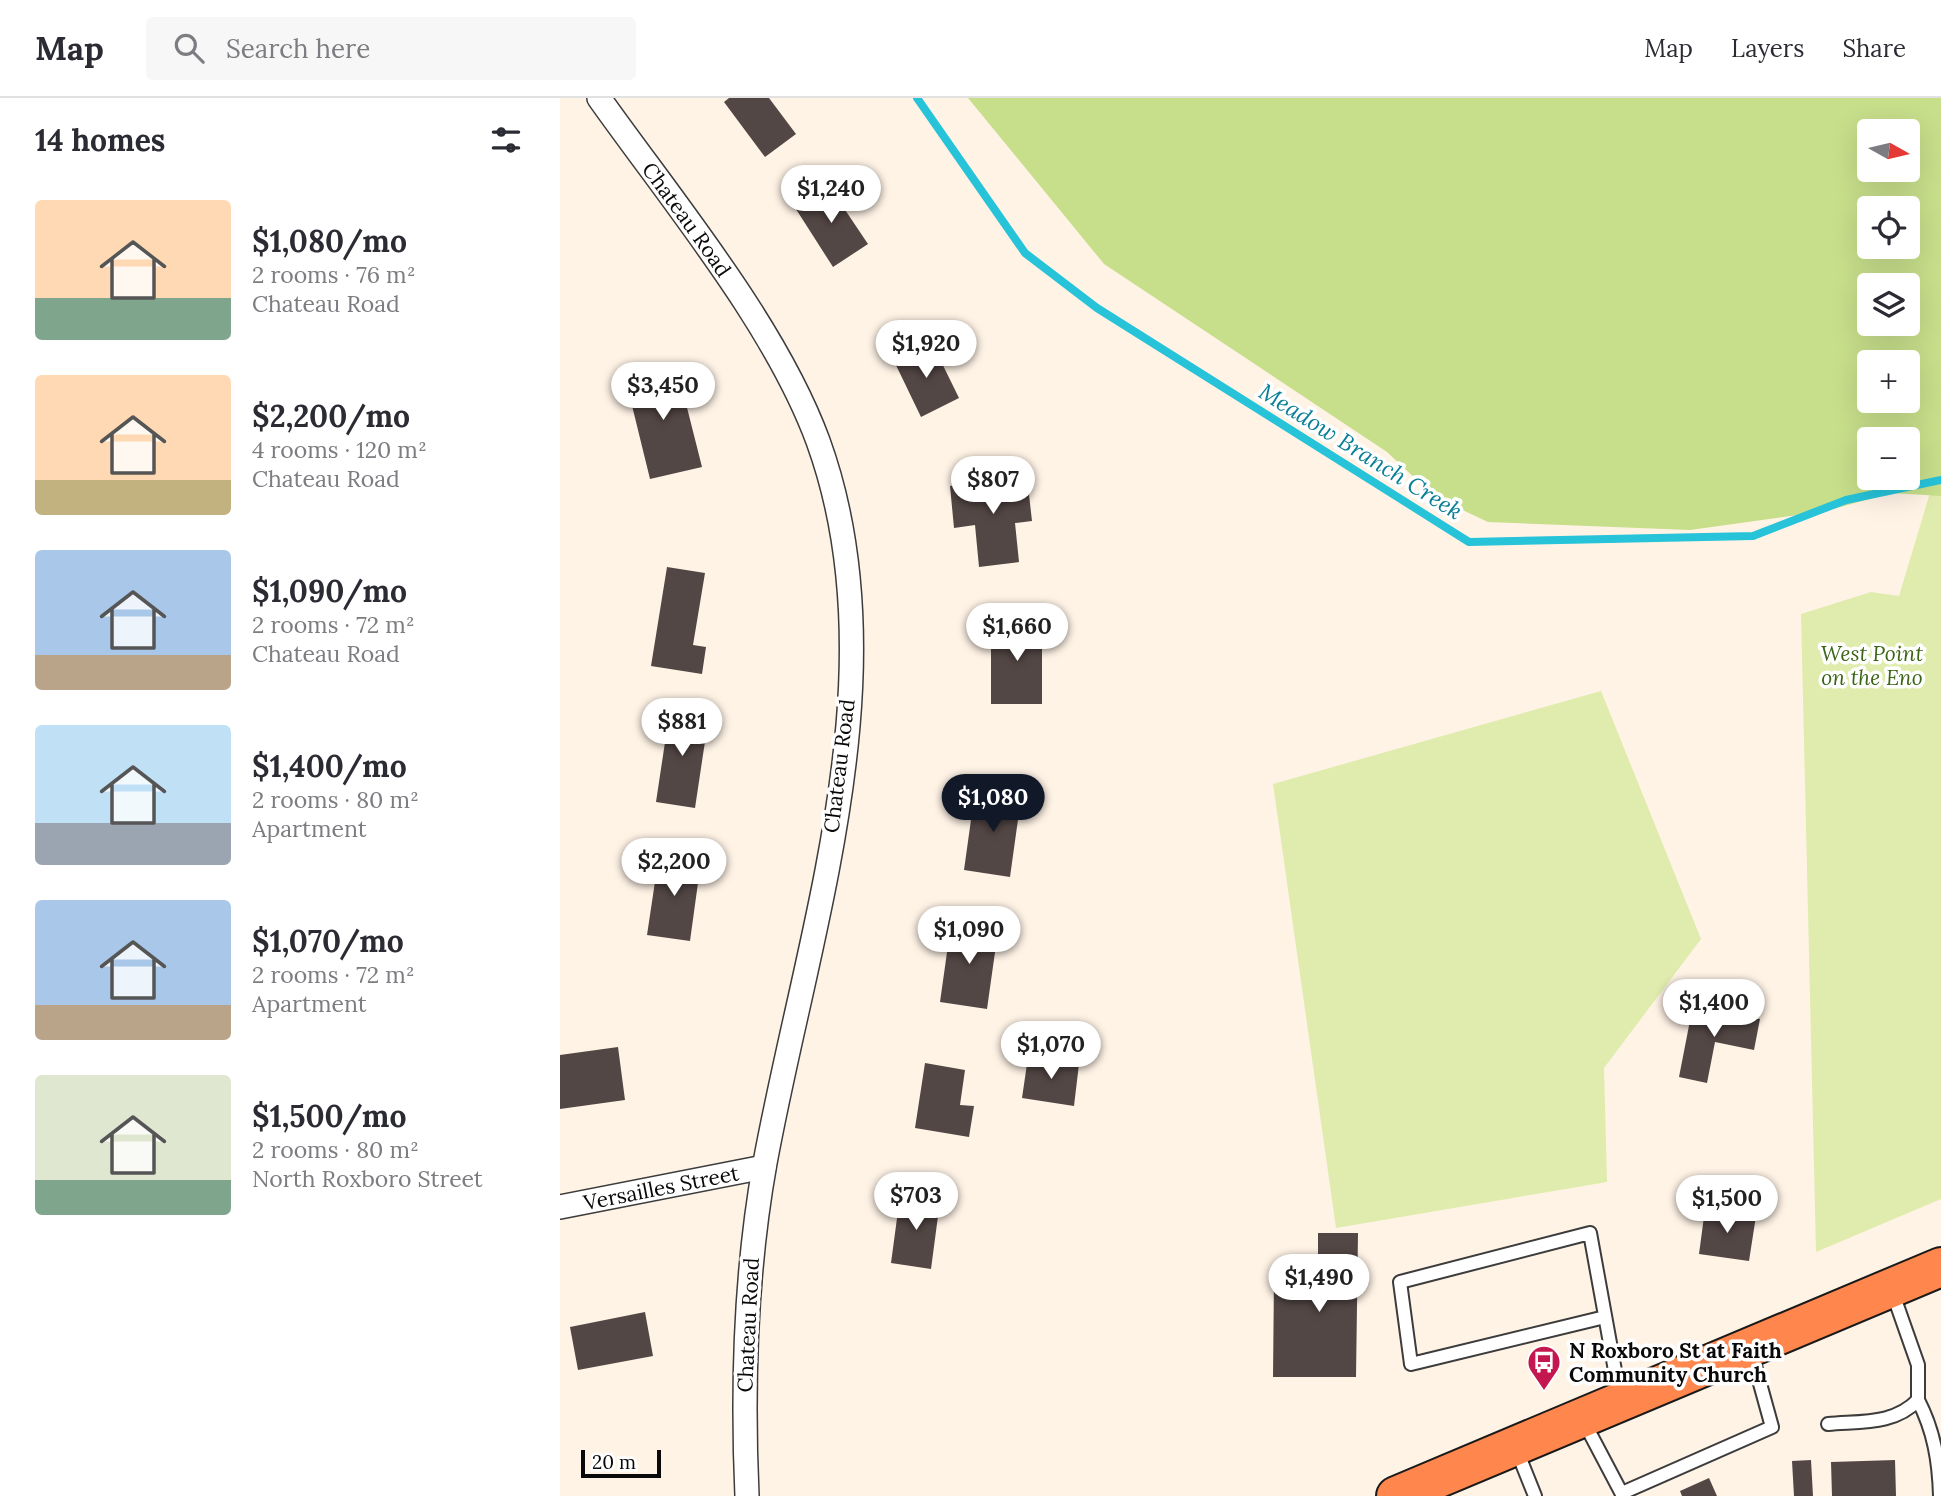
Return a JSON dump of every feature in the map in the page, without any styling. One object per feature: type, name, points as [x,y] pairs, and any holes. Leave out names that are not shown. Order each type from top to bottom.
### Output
[{"type":"highway","points":[[1396,1496],[1941,1267]]},
{"type":"street","name":"Chateau Road","points":[[598,98],[731,284],[800,398],[831,480],[847,562],[853,642],[842,778],[764,1167],[748,1276],[744,1373],[747,1496]]},
{"type":"street","name":"Versailles Street","points":[[560,1208],[764,1167]]},
{"type":"lane","points":[[1605,1317],[1411,1364],[1400,1282],[1590,1233],[1621,1402]]},
{"type":"lane","points":[[1891,1288],[1919,1365],[1919,1400],[1932,1428],[1940,1471],[1940,1496]]},
{"type":"lane","points":[[1582,1418],[1623,1495],[1772,1427],[1750,1347]]},
{"type":"lane","points":[[1828,1424],[1888,1420],[1906,1412],[1919,1400]]},
{"type":"lane","points":[[1515,1447],[1535,1496]]},
{"type":"green space","points":[[968,98],[1941,98],[1941,496],[1891,493],[1826,511],[1690,530],[1488,522],[1435,497],[1387,452],[1104,264]]},
{"type":"green space","name":"West Point on the Eno","points":[[1941,482],[1941,1199],[1816,1252],[1801,614],[1871,592],[1899,596],[1932,486]]},
{"type":"green space","points":[[1601,691],[1701,939],[1604,1068],[1607,1182],[1336,1228],[1273,784]]},
{"type":"building","points":[[729,98],[769,98],[796,134],[765,157],[724,102]]},
{"type":"building","points":[[827,183],[868,244],[833,267],[794,206]]},
{"type":"building","points":[[932,343],[959,398],[921,417],[894,361]]},
{"type":"building","points":[[676,364],[702,467],[650,479],[625,377]]},
{"type":"building","points":[[1027,477],[1032,521],[1015,523],[1019,562],[979,567],[975,525],[954,528],[950,486]]},
{"type":"building","points":[[667,567],[705,573],[693,645],[706,647],[702,674],[651,666]]},
{"type":"building","points":[[991,622],[1042,622],[1042,704],[991,704]]},
{"type":"building","points":[[670,709],[709,715],[695,808],[656,802]]},
{"type":"building","points":[[975,791],[1021,798],[1010,877],[964,870]]},
{"type":"building","points":[[659,855],[701,861],[690,941],[647,935]]},
{"type":"building","points":[[951,924],[998,931],[987,1009],[940,1002]]},
{"type":"building","points":[[1693,1005],[1760,1019],[1754,1050],[1715,1042],[1707,1083],[1679,1077]]},
{"type":"building","points":[[618,1047],[625,1100],[560,1109],[560,1055]]},
{"type":"building","points":[[1028,1057],[1079,1064],[1074,1106],[1022,1098]]},
{"type":"building","points":[[925,1063],[965,1070],[960,1105],[974,1106],[969,1137],[915,1128]]},
{"type":"building","points":[[900,1196],[940,1201],[931,1269],[891,1263]]},
{"type":"building","points":[[1705,1209],[1756,1216],[1749,1261],[1699,1254]]},
{"type":"building","points":[[1318,1233],[1358,1233],[1356,1377],[1273,1377],[1274,1276],[1318,1276]]},
{"type":"building","points":[[645,1312],[653,1356],[578,1370],[570,1327]]},
{"type":"building","points":[[1811,1460],[1813,1496],[1794,1496],[1792,1461]]},
{"type":"building","points":[[1895,1460],[1896,1496],[1832,1496],[1831,1462]]},
{"type":"building","points":[[1709,1478],[1717,1496],[1682,1496],[1680,1491]]},
{"type":"waterway","name":"Meadow Branch Creek","points":[[917,98],[1025,253],[1097,308],[1469,542],[1753,536],[1846,500],[1941,480]]},
{"type":"place","name":"N Roxboro St at Faith Community Church","points":[[1544,1392]]}]
